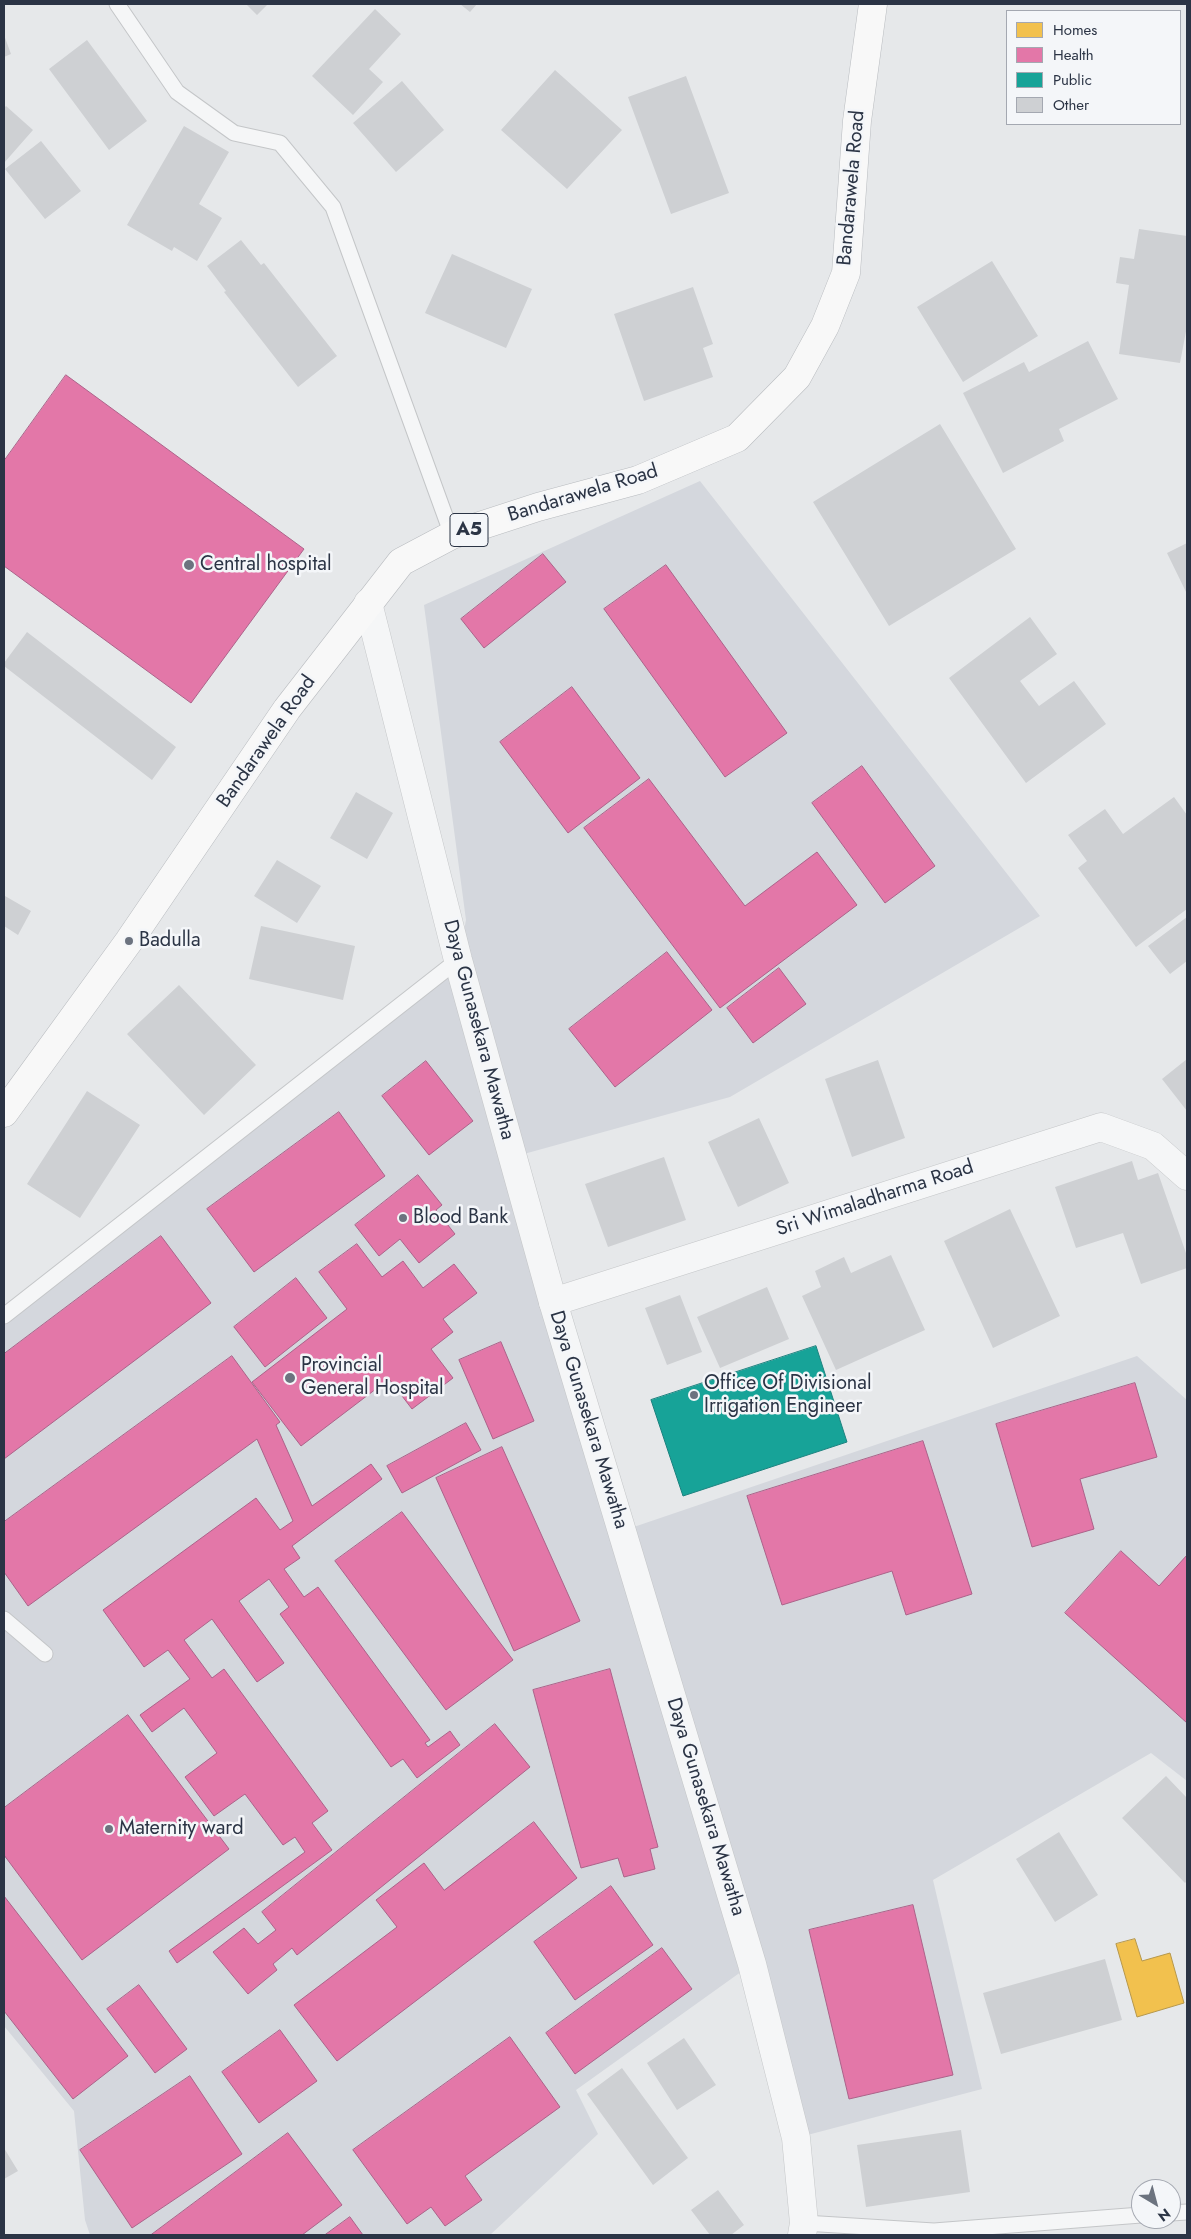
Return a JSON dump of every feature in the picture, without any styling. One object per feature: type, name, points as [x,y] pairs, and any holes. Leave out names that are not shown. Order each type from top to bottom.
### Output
[{"type":"highway","name":"Bandarawela Road","points":[[4,1113],[129,941],[287,709],[401,562],[452,535],[538,507],[638,480],[737,438],[797,376],[825,326],[846,272],[857,121],[873,4]]},
{"type":"street","name":"Daya Gunasekara Mawatha","points":[[368,603],[458,960],[553,1302],[752,1964],[796,2138],[803,2229]]},
{"type":"street","name":"Sri Wimaladharma Road","points":[[553,1302],[1101,1127],[1153,1146],[1187,1176]]},
{"type":"lane","points":[[117,4],[176,92],[234,133],[280,143],[333,207],[452,535]]},
{"type":"lane","points":[[4,1316],[458,960]]},
{"type":"lane","points":[[4,1619],[45,1654]]},
{"type":"lane","points":[[803,2229],[934,2231],[1131,2216]]},
{"type":"shaded area","name":"Provincial General Hospital","points":[[700,481],[1040,916],[730,1097],[513,1157],[622,1531],[1137,1356],[1187,1400],[1187,1781],[1151,1753],[933,1880],[982,2089],[796,2138],[752,1964],[576,2090],[598,2134],[490,2235],[90,2235],[85,2220],[74,2111],[4,2026],[4,1316],[458,960],[466,920],[424,605]]},
{"type":"building: Homes","points":[[1135,1939],[1142,1961],[1170,1953],[1184,2003],[1137,2017],[1116,1944]]},
{"type":"building: Health","points":[[66,375],[304,549],[191,703],[4,566],[4,461]]},
{"type":"building: Health","points":[[543,554],[566,582],[484,648],[461,619]]},
{"type":"building: Health","points":[[666,565],[787,733],[725,777],[604,609]]},
{"type":"building: Health","points":[[572,687],[640,778],[568,833],[500,742]]},
{"type":"building: Health","points":[[862,766],[935,866],[885,903],[812,803]]},
{"type":"building: Health","points":[[649,779],[745,906],[817,852],[857,905],[720,1008],[584,828]]},
{"type":"building: Health","points":[[667,952],[712,1010],[615,1087],[569,1029]]},
{"type":"building: Health","points":[[779,968],[806,1004],[753,1043],[727,1008]]},
{"type":"building: Health","points":[[426,1061],[473,1121],[429,1155],[382,1096]]},
{"type":"building: Health","points":[[339,1112],[385,1176],[254,1272],[207,1209]]},
{"type":"building: Health","name":"Blood Bank","points":[[418,1175],[442,1205],[436,1210],[455,1234],[419,1263],[400,1239],[379,1256],[355,1225]]},
{"type":"building: Health","points":[[161,1236],[211,1303],[4,1459],[4,1354]]},
{"type":"building: Health","points":[[357,1244],[382,1277],[403,1261],[423,1288],[454,1264],[477,1293],[443,1319],[453,1332],[431,1349],[453,1378],[412,1409],[389,1379],[301,1446],[252,1382],[347,1309],[319,1272]]},
{"type":"building: Health","points":[[296,1278],[327,1318],[265,1367],[234,1327]]},
{"type":"building: Health","points":[[501,1342],[534,1421],[493,1439],[459,1360]]},
{"type":"building: Health","points":[[232,1356],[280,1422],[276,1425],[312,1506],[371,1464],[382,1479],[292,1546],[300,1558],[284,1569],[304,1597],[318,1587],[430,1740],[425,1743],[428,1747],[450,1731],[460,1745],[417,1778],[403,1759],[391,1767],[280,1614],[289,1607],[269,1579],[239,1601],[284,1663],[257,1682],[212,1619],[184,1640],[212,1678],[224,1669],[328,1811],[312,1823],[332,1850],[177,1963],[169,1951],[305,1852],[295,1837],[283,1845],[245,1794],[214,1816],[185,1777],[217,1753],[184,1708],[152,1732],[140,1715],[190,1679],[168,1650],[144,1667],[103,1610],[256,1498],[280,1530],[293,1521],[257,1439],[28,1606],[4,1572],[4,1522]]},
{"type":"building: Health","points":[[1135,1383],[1157,1457],[1080,1479],[1094,1529],[1032,1547],[996,1424]]},
{"type":"building: Health","points":[[466,1423],[481,1450],[402,1493],[387,1466]]},
{"type":"building: Health","points":[[923,1441],[972,1594],[906,1615],[892,1571],[782,1605],[747,1496]]},
{"type":"building: Health","points":[[502,1447],[580,1621],[514,1651],[436,1478]]},
{"type":"building: Health","points":[[402,1512],[513,1660],[446,1710],[335,1561]]},
{"type":"building: Health","points":[[1121,1551],[1159,1586],[1187,1555],[1187,1723],[1065,1613]]},
{"type":"building: Health","points":[[610,1669],[658,1847],[650,1849],[655,1869],[624,1877],[618,1858],[581,1868],[533,1690]]},
{"type":"building: Health","name":"Maternity ward","points":[[128,1715],[229,1849],[82,1960],[4,1855],[4,1808]]},
{"type":"building: Health","points":[[495,1724],[530,1767],[297,1955],[292,1948],[273,1964],[277,1970],[248,1994],[213,1952],[244,1928],[258,1944],[276,1930],[262,1912]]},
{"type":"building: Health","points":[[534,1822],[577,1878],[337,2061],[294,2005],[397,1927],[376,1900],[424,1863],[444,1890]]},
{"type":"building: Health","points":[[611,1886],[653,1945],[575,2000],[534,1942]]},
{"type":"building: Health","points":[[4,1896],[128,2056],[73,2099],[4,2011]]},
{"type":"building: Health","points":[[913,1905],[953,2075],[849,2099],[809,1930]]},
{"type":"building: Health","points":[[662,1948],[692,1989],[575,2074],[546,2033]]},
{"type":"building: Health","points":[[139,1985],[187,2049],[155,2073],[107,2009]]},
{"type":"building: Health","points":[[280,2030],[317,2081],[259,2123],[222,2072]]},
{"type":"building: Health","points":[[510,2037],[560,2107],[465,2176],[482,2200],[445,2226],[431,2207],[407,2224],[353,2150]]},
{"type":"building: Health","points":[[190,2076],[242,2154],[132,2228],[80,2150]]},
{"type":"building: Health","points":[[288,2133],[342,2205],[302,2235],[151,2235]]},
{"type":"building: Health","points":[[350,2217],[363,2235],[325,2235]]},
{"type":"building: Public","points":[[816,1346],[847,1442],[683,1496],[651,1400]]},
{"type":"building: Other","points":[[246,4],[268,4],[257,15]]},
{"type":"building: Other","points":[[460,4],[477,4],[470,12]]},
{"type":"building: Other","points":[[375,9],[401,34],[369,69],[383,82],[353,115],[312,76]]},
{"type":"building: Other","points":[[4,35],[11,54],[4,57]]},
{"type":"building: Other","points":[[87,40],[147,121],[109,150],[49,69]]},
{"type":"building: Other","points":[[555,70],[622,130],[567,189],[501,130]]},
{"type":"building: Other","points":[[686,76],[729,193],[671,214],[628,97]]},
{"type":"building: Other","points":[[402,81],[444,130],[396,172],[353,123]]},
{"type":"building: Other","points":[[6,106],[33,130],[4,163],[4,108]]},
{"type":"building: Other","points":[[184,126],[229,152],[199,204],[222,218],[197,261],[174,247],[172,251],[127,225]]},
{"type":"building: Other","points":[[41,141],[81,191],[45,219],[5,169]]},
{"type":"building: Other","points":[[1139,229],[1187,236],[1187,326],[1180,363],[1119,354],[1129,285],[1116,283],[1120,257],[1134,259]]},
{"type":"building: Other","points":[[241,240],[261,265],[264,263],[337,356],[298,387],[224,292],[226,291],[207,266]]},
{"type":"building: Other","points":[[452,254],[532,289],[506,348],[425,313]]},
{"type":"building: Other","points":[[992,261],[1038,336],[963,382],[917,307]]},
{"type":"building: Other","points":[[693,287],[713,344],[703,348],[713,377],[644,401],[614,314]]},
{"type":"building: Other","points":[[1088,341],[1118,399],[1059,429],[1064,441],[1003,473],[963,393],[1024,362],[1029,372]]},
{"type":"building: Other","points":[[940,424],[1016,549],[889,626],[813,502]]},
{"type":"building: Other","points":[[1187,543],[1187,594],[1167,553]]},
{"type":"building: Other","points":[[1030,617],[1057,654],[1020,681],[1039,706],[1074,681],[1106,724],[1026,783],[949,678]]},
{"type":"building: Other","points":[[27,632],[176,747],[152,780],[4,666],[4,663]]},
{"type":"building: Other","points":[[356,792],[393,813],[367,859],[330,838]]},
{"type":"building: Other","points":[[1174,797],[1187,815],[1187,909],[1136,947],[1078,868],[1087,861],[1068,835],[1105,809],[1123,834]]},
{"type":"building: Other","points":[[277,860],[321,886],[297,923],[254,896]]},
{"type":"building: Other","points":[[5,896],[31,911],[18,935],[4,926]]},
{"type":"building: Other","points":[[1187,917],[1187,961],[1170,974],[1148,946]]},
{"type":"building: Other","points":[[261,926],[355,946],[343,1000],[249,979]]},
{"type":"building: Other","points":[[179,985],[256,1065],[204,1115],[127,1034]]},
{"type":"building: Other","points":[[1187,1059],[1187,1111],[1162,1079]]},
{"type":"building: Other","points":[[878,1060],[905,1138],[852,1157],[825,1079]]},
{"type":"building: Other","points":[[87,1091],[140,1125],[80,1218],[27,1184]]},
{"type":"building: Other","points":[[759,1118],[789,1183],[738,1207],[708,1142]]},
{"type":"building: Other","points":[[664,1157],[686,1220],[608,1247],[585,1184]]},
{"type":"building: Other","points":[[1132,1161],[1138,1180],[1158,1173],[1187,1256],[1187,1268],[1141,1284],[1123,1233],[1076,1248],[1055,1187]]},
{"type":"building: Other","points":[[1010,1209],[1060,1316],[993,1348],[944,1241]]},
{"type":"building: Other","points":[[891,1255],[925,1330],[836,1370],[802,1296],[821,1287],[815,1271],[844,1257],[851,1273]]},
{"type":"building: Other","points":[[767,1287],[789,1339],[720,1368],[697,1317]]},
{"type":"building: Other","points":[[680,1295],[702,1352],[667,1365],[645,1308]]},
{"type":"building: Other","points":[[1166,1776],[1187,1798],[1187,1881],[1185,1883],[1122,1818]]},
{"type":"building: Other","points":[[1059,1832],[1098,1895],[1055,1922],[1016,1859]]},
{"type":"building: Other","points":[[1105,1959],[1122,2020],[1001,2054],[983,1993]]},
{"type":"building: Other","points":[[684,2038],[716,2085],[677,2110],[647,2063]]},
{"type":"building: Other","points":[[622,2068],[688,2158],[653,2185],[587,2094]]},
{"type":"building: Other","points":[[961,2130],[970,2192],[866,2207],[857,2145]]},
{"type":"building: Other","points":[[4,2148],[18,2171],[4,2179]]},
{"type":"building: Other","points":[[718,2190],[744,2225],[731,2235],[710,2235],[691,2210]]},
{"type":"place","name":"Central hospital","points":[[189,565]]},
{"type":"place","name":"Badulla","points":[[129,941]]},
{"type":"place","name":"Blood Bank","points":[[403,1218]]},
{"type":"place","name":"Provincial General Hospital","points":[[290,1378]]},
{"type":"place","name":"Office Of Divisional Irrigation Engineer","points":[[694,1395]]},
{"type":"place","name":"Maternity ward","points":[[109,1829]]}]
